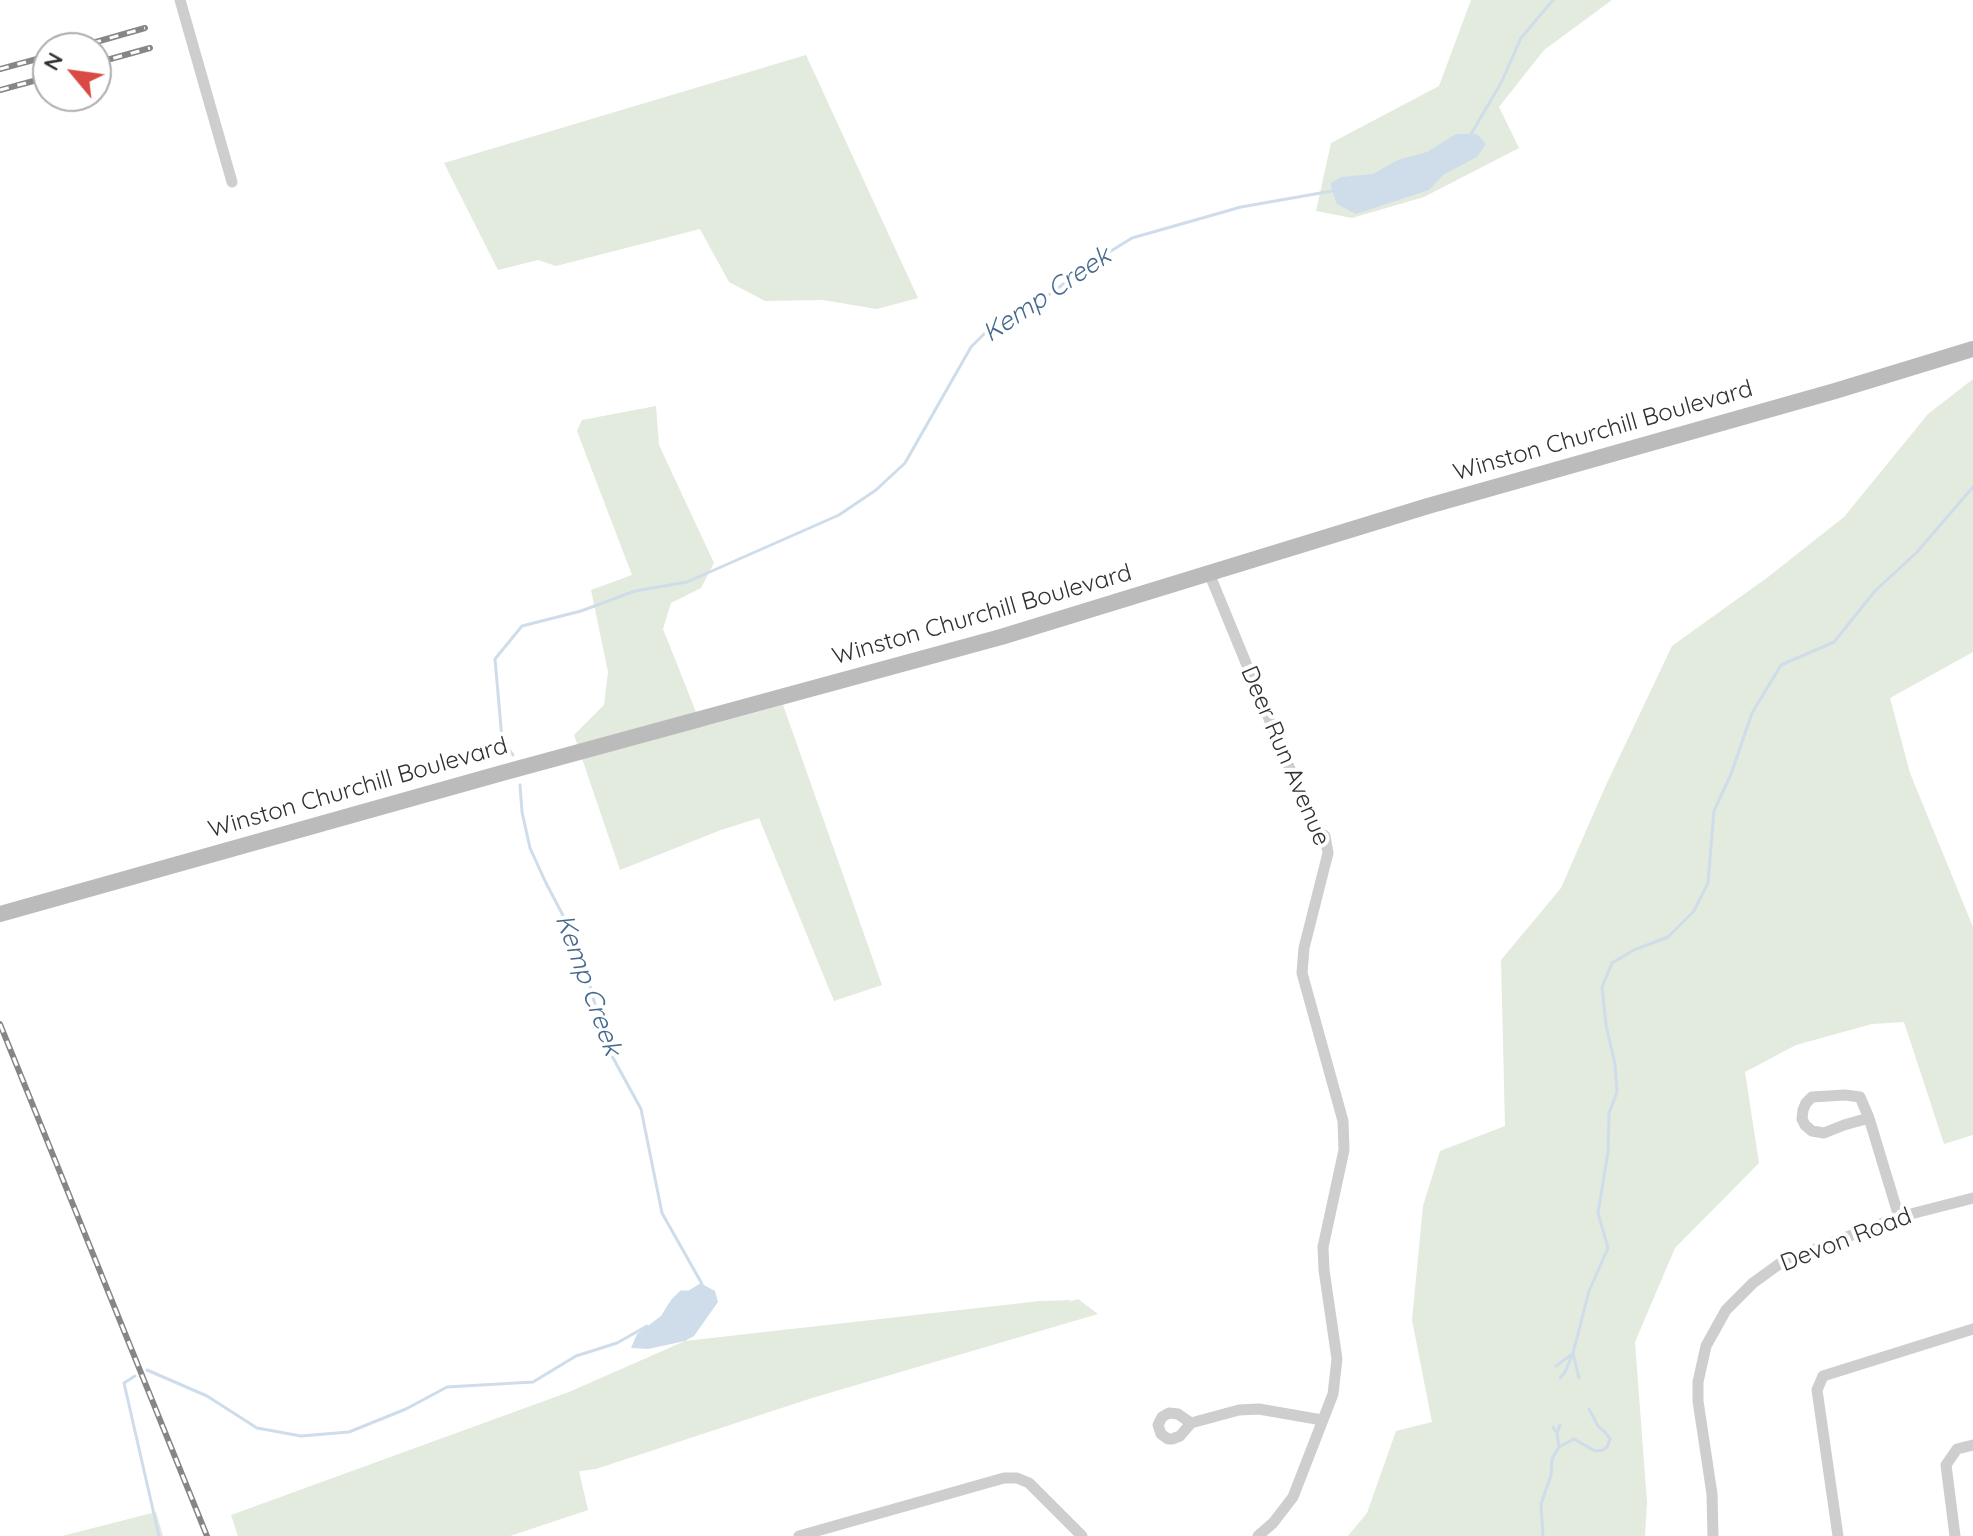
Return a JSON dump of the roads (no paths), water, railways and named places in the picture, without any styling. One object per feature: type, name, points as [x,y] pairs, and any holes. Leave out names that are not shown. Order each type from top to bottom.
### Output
[{"type":"main road","name":"Winston Churchill Boulevard","points":[[0,914],[533,764],[1001,637],[1428,506],[1973,349]]},
{"type":"street","points":[[180,0],[232,182]]},
{"type":"street","name":"Deer Run Avenue","points":[[1209,573],[1316,830],[1325,836],[1328,853],[1304,948],[1302,973],[1343,1121],[1344,1150],[1323,1247],[1337,1359],[1333,1394],[1293,1497],[1273,1523],[1258,1536]]},
{"type":"street","points":[[1869,1118],[1824,1133],[1812,1131],[1802,1119],[1806,1103],[1812,1097],[1860,1097],[1869,1118],[1899,1217]]},
{"type":"street","name":"Devon Road","points":[[1713,1536],[1712,1494],[1698,1382],[1706,1346],[1726,1310],[1753,1283],[1782,1262],[1899,1217],[1973,1198]]},
{"type":"street","points":[[1838,1536],[1817,1390],[1823,1376],[1973,1329]]},
{"type":"street","points":[[1191,1423],[1239,1410],[1259,1409],[1322,1420]]},
{"type":"street","points":[[1955,1536],[1946,1465],[1957,1449],[1973,1445]]},
{"type":"street","points":[[799,1536],[1004,1478],[1017,1478],[1029,1483],[1082,1536]]},
{"type":"water","points":[[1456,134],[1477,134],[1486,144],[1477,157],[1443,175],[1429,190],[1356,214],[1337,204],[1331,183],[1341,177],[1373,174],[1398,160],[1427,152]]},
{"type":"water","points":[[702,1284],[715,1291],[718,1302],[694,1336],[648,1349],[631,1348],[637,1334],[661,1316],[681,1292],[689,1292]]},
{"type":"waterway","name":"Kemp Creek","points":[[1471,134],[1501,83],[1521,38],[1553,0]]},
{"type":"waterway","name":"Kemp Creek","points":[[513,755],[502,739],[495,659],[522,626],[581,611],[635,591],[687,582],[839,515],[876,490],[905,463],[971,347],[993,325],[1032,307],[1132,238],[1241,207],[1332,191]]},
{"type":"waterway","points":[[1579,1378],[1573,1353],[1589,1291],[1608,1248],[1598,1213],[1608,1152],[1609,1113],[1617,1092],[1602,987],[1612,963],[1634,950],[1668,937],[1694,911],[1708,883],[1714,811],[1731,774],[1752,713],[1781,665],[1834,642],[1875,591],[1917,552],[1973,487]]},
{"type":"waterway","name":"Kemp Creek","points":[[520,785],[530,848],[579,946],[606,1045],[641,1109],[662,1213],[702,1284],[689,1292],[681,1292],[672,1301]]},
{"type":"waterway","name":"Kemp Creek","points":[[147,1370],[207,1396],[257,1428],[301,1436],[349,1432],[406,1409],[447,1387],[533,1382],[576,1356],[617,1343],[647,1326]]},
{"type":"waterway","points":[[1560,1378],[1573,1353]]},
{"type":"waterway","points":[[1556,1366],[1572,1354]]},
{"type":"waterway","name":"Kemp Creek","points":[[135,1376],[124,1383],[159,1536]]},
{"type":"waterway","points":[[1543,1536],[1541,1504],[1551,1475],[1552,1459],[1559,1447],[1574,1439],[1595,1451],[1603,1450],[1610,1439],[1589,1409]]},
{"type":"waterway","points":[[1557,1433],[1560,1425]]},
{"type":"waterway","points":[[1553,1427],[1559,1447]]},
{"type":"railway","points":[[112,37],[145,28]]},
{"type":"railway","points":[[112,59],[150,48]]},
{"type":"railway","points":[[0,69],[32,60]]},
{"type":"railway","points":[[0,90],[32,81]]},
{"type":"railway","points":[[0,1024],[207,1536]]}]
